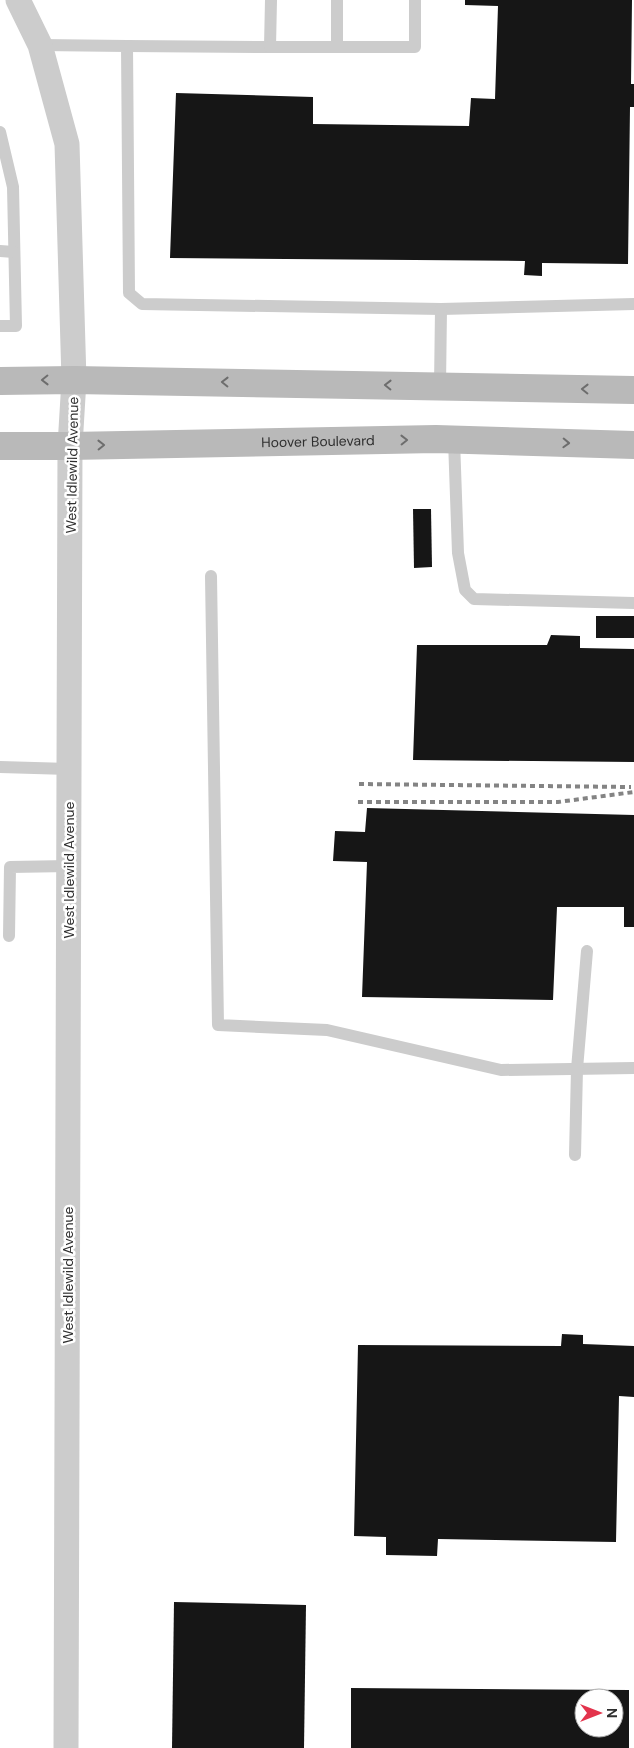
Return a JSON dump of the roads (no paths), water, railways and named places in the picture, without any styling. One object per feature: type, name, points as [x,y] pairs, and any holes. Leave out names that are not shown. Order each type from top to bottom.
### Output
[{"type":"main road","points":[[0,380],[634,390]]},
{"type":"main road","name":"Hoover Boulevard","points":[[0,446],[454,440],[634,445]]},
{"type":"street","name":"West Idlewild Avenue","points":[[18,0],[40,45],[67,144],[74,380],[70,446],[66,1748]]},
{"type":"lane","points":[[270,47],[271,0]]},
{"type":"lane","points":[[337,0],[337,46]]},
{"type":"lane","points":[[40,45],[414,47],[415,0]]},
{"type":"lane","points":[[127,46],[129,293],[142,304],[441,309],[634,304]]},
{"type":"lane","points":[[0,132],[13,187],[16,326],[0,326]]},
{"type":"lane","points":[[0,251],[14,252]]},
{"type":"lane","points":[[440,386],[441,309]]},
{"type":"lane","points":[[454,440],[458,553],[465,590],[474,599],[634,603]]},
{"type":"lane","points":[[210,576],[218,1025],[328,1030],[501,1070],[634,1068]]},
{"type":"lane","points":[[0,768],[69,768]]},
{"type":"lane","points":[[9,936],[10,867],[69,866]]},
{"type":"lane","points":[[575,1155],[577,1069],[586,951]]},
{"type":"railway","points":[[359,784],[631,787]]},
{"type":"railway","points":[[358,802],[558,802],[634,792]]}]
